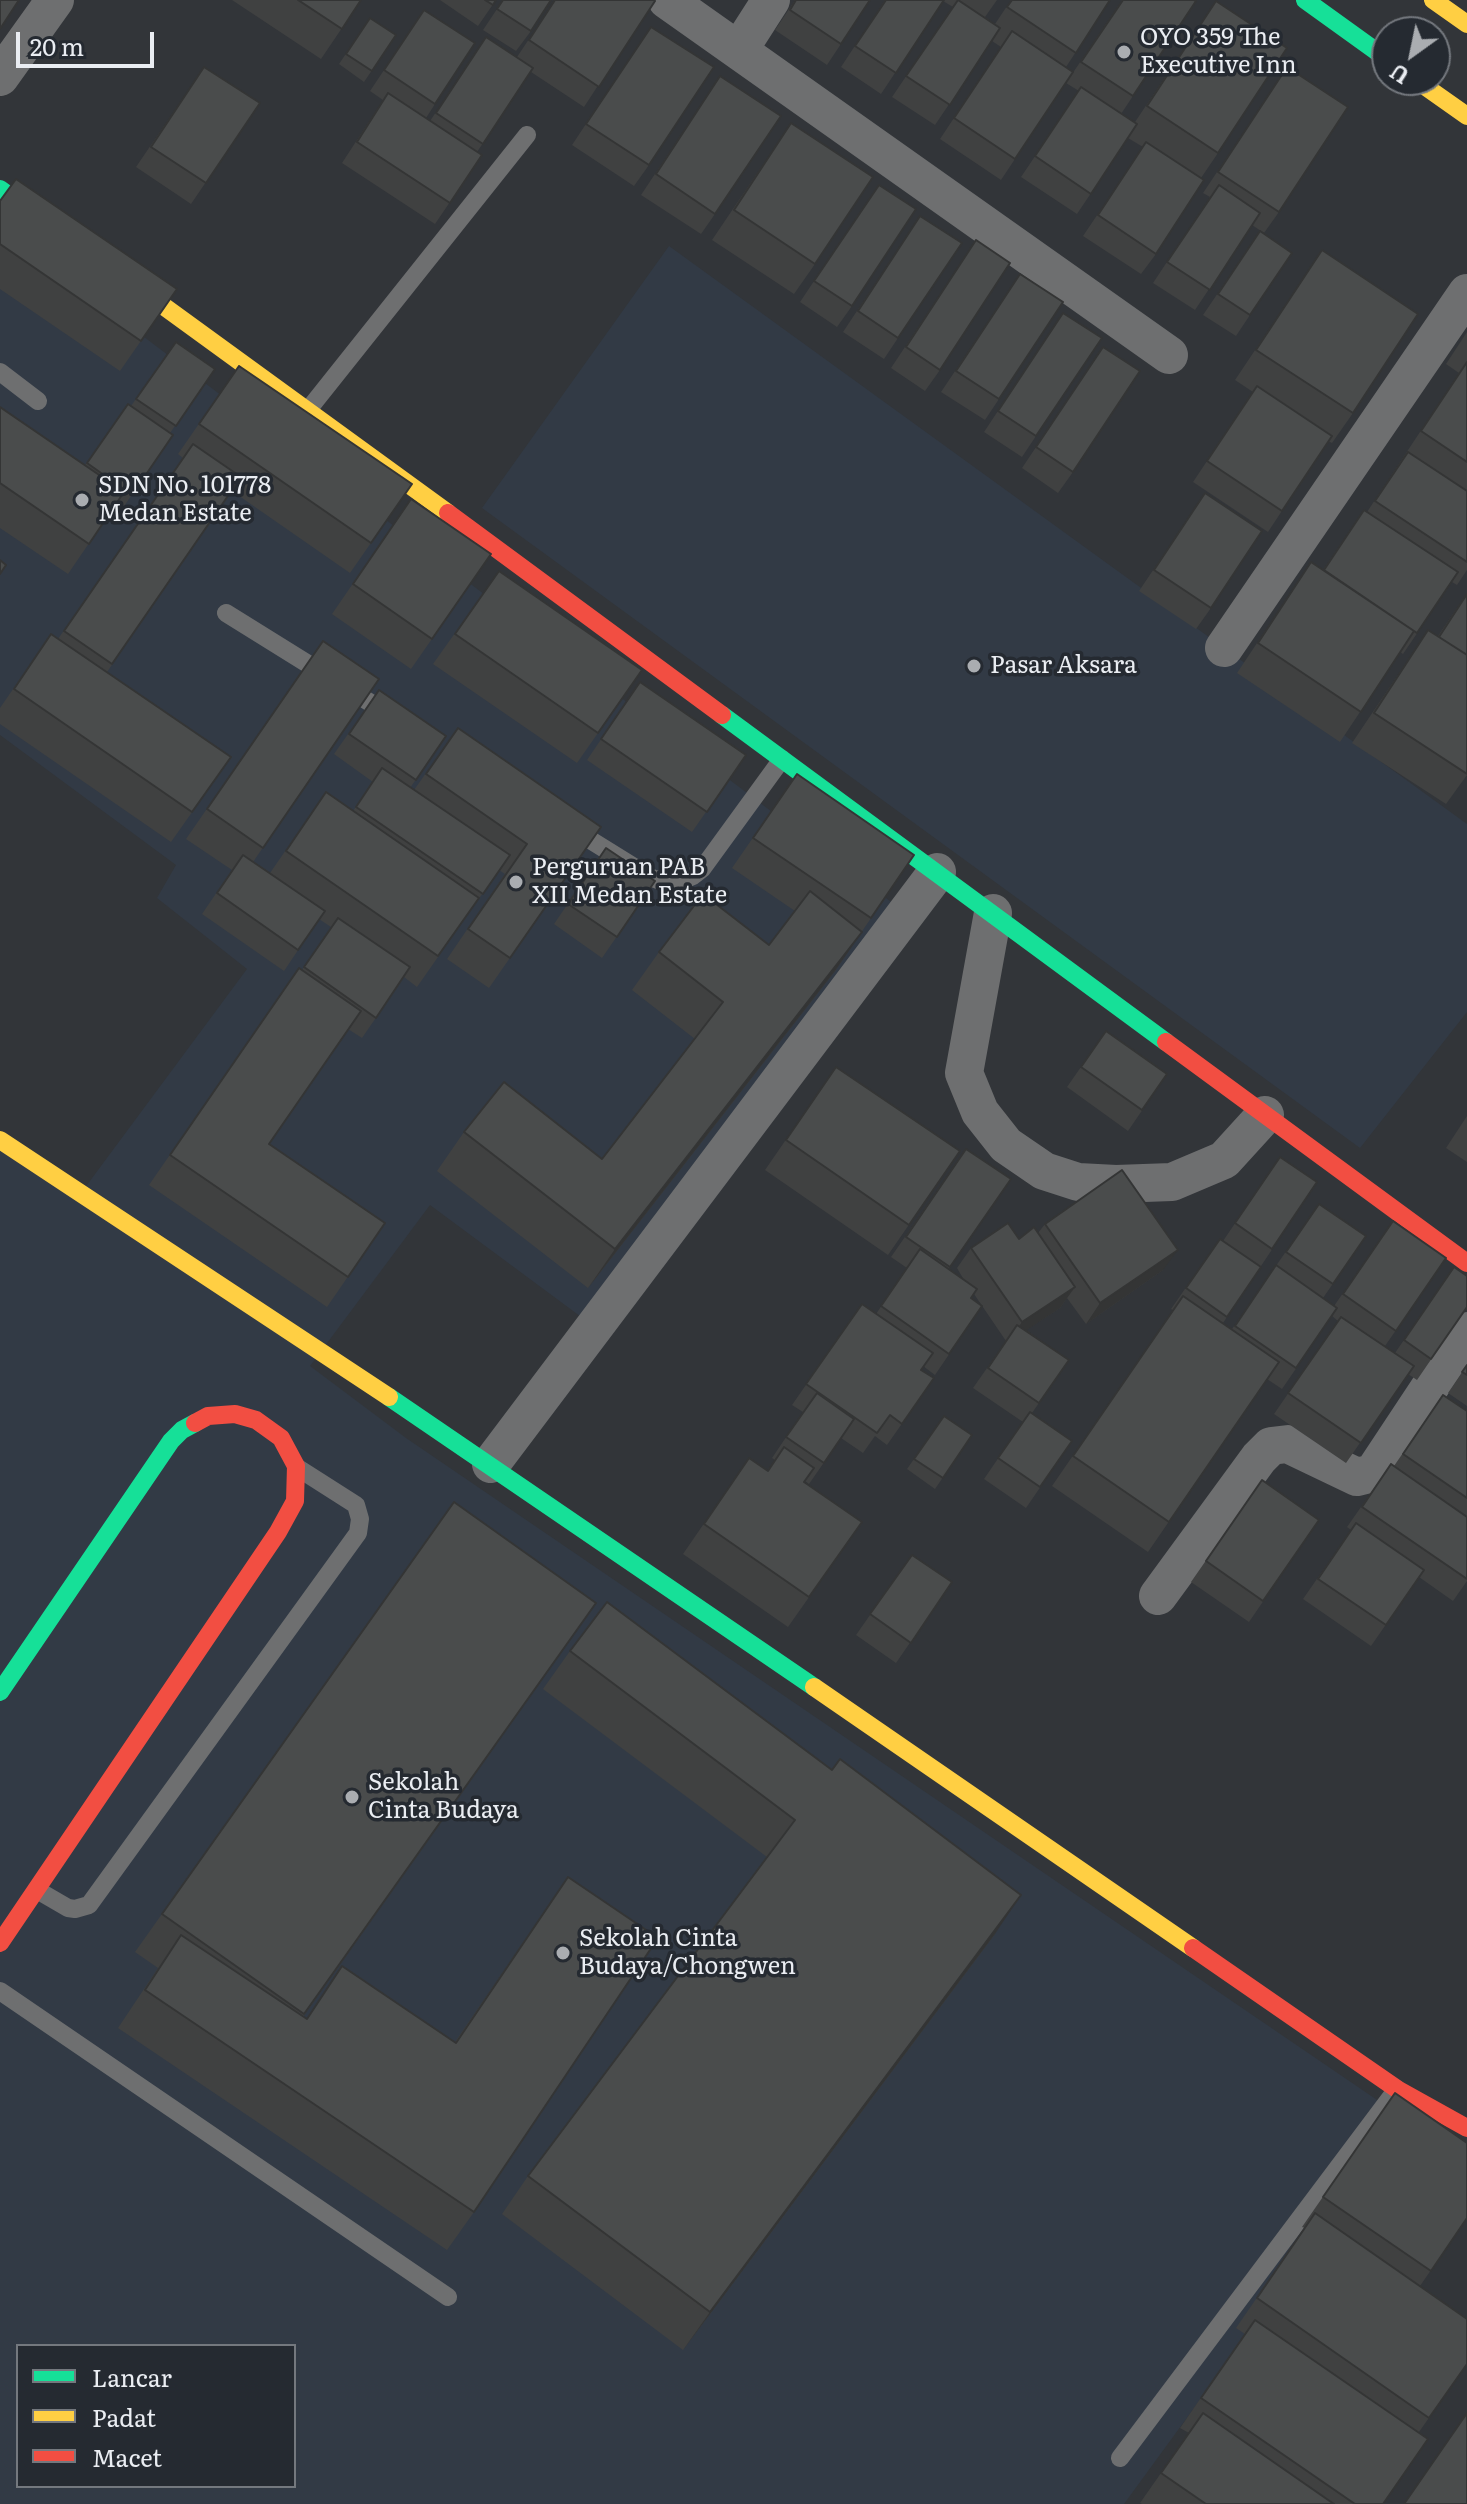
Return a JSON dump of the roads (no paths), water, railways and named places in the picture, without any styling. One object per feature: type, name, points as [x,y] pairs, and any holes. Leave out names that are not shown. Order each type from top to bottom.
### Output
[{"type":"main road","points":[[1305,0],[1371,47]]},
{"type":"main road","points":[[1433,0],[1467,24]]},
{"type":"main road","points":[[1439,96],[1467,116]]},
{"type":"main road","points":[[0,189],[64,235]]},
{"type":"main road","points":[[103,263],[308,410],[1467,1263]]},
{"type":"main road","points":[[0,1140],[491,1464],[1397,2089],[1467,2128]]},
{"type":"main road","points":[[0,1692],[171,1441],[182,1430],[195,1421],[218,1414],[235,1414],[256,1420],[281,1438],[296,1466],[295,1501],[278,1532],[0,1943]]},
{"type":"street","points":[[0,77],[55,0]]},
{"type":"street","points":[[667,0],[1169,355]]},
{"type":"street","points":[[739,50],[771,0]]},
{"type":"street","points":[[1224,648],[1467,293]]},
{"type":"street","points":[[491,1464],[937,872]]},
{"type":"street","points":[[993,913],[964,1073],[980,1112],[1006,1145],[1044,1171],[1078,1182],[1172,1182],[1224,1160],[1265,1115]]},
{"type":"street","points":[[1158,1596],[1271,1446],[1288,1444],[1357,1477],[1373,1473],[1467,1331]]},
{"type":"lane","points":[[308,410],[527,135]]},
{"type":"lane","points":[[0,372],[38,401]]},
{"type":"lane","points":[[226,613],[412,728]]},
{"type":"lane","points":[[557,819],[650,877],[665,883],[679,882],[702,869],[782,759]]},
{"type":"lane","points":[[37,1890],[68,1908],[89,1905],[358,1533],[360,1519],[356,1505],[296,1466]]},
{"type":"lane","points":[[0,1991],[448,2297]]},
{"type":"lane","points":[[1120,2458],[1397,2089]]},
{"type":"place","name":"OYO 359 The Executive Inn","points":[[1124,52]]},
{"type":"place","name":"SDN No. 101778 Medan Estate","points":[[82,500]]},
{"type":"place","name":"Pasar Aksara","points":[[974,666]]},
{"type":"place","name":"Perguruan PAB XII Medan Estate","points":[[516,882]]},
{"type":"place","name":"Sekolah Cinta Budaya","points":[[352,1797]]},
{"type":"place","name":"Sekolah Cinta Budaya/Chongwen","points":[[563,1953]]}]
